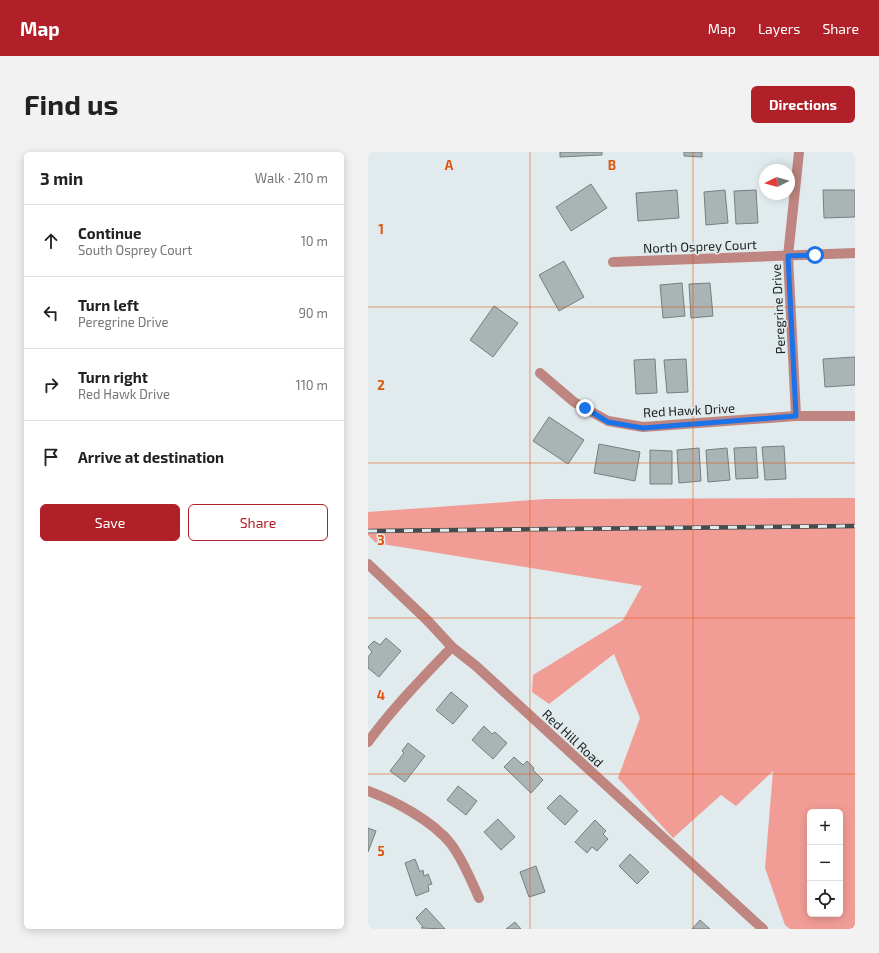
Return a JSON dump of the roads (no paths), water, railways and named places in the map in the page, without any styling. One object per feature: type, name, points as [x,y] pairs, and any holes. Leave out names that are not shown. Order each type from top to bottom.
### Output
[{"type":"street","name":"Peregrine Drive","points":[[796,416],[788,256],[799,152]]},
{"type":"street","name":"North Osprey Court","points":[[613,262],[855,253]]},
{"type":"street","name":"Red Hawk Drive","points":[[540,373],[574,402],[608,422],[643,428],[796,416],[855,416]]},
{"type":"street","name":"Red Hill Road","points":[[368,564],[452,647],[476,666],[758,928]]},
{"type":"street","points":[[368,742],[422,678],[452,647]]},
{"type":"street","points":[[368,791],[400,806],[422,819],[442,835],[451,844],[458,855],[479,898]]},
{"type":"railway","points":[[368,531],[855,526]]}]
